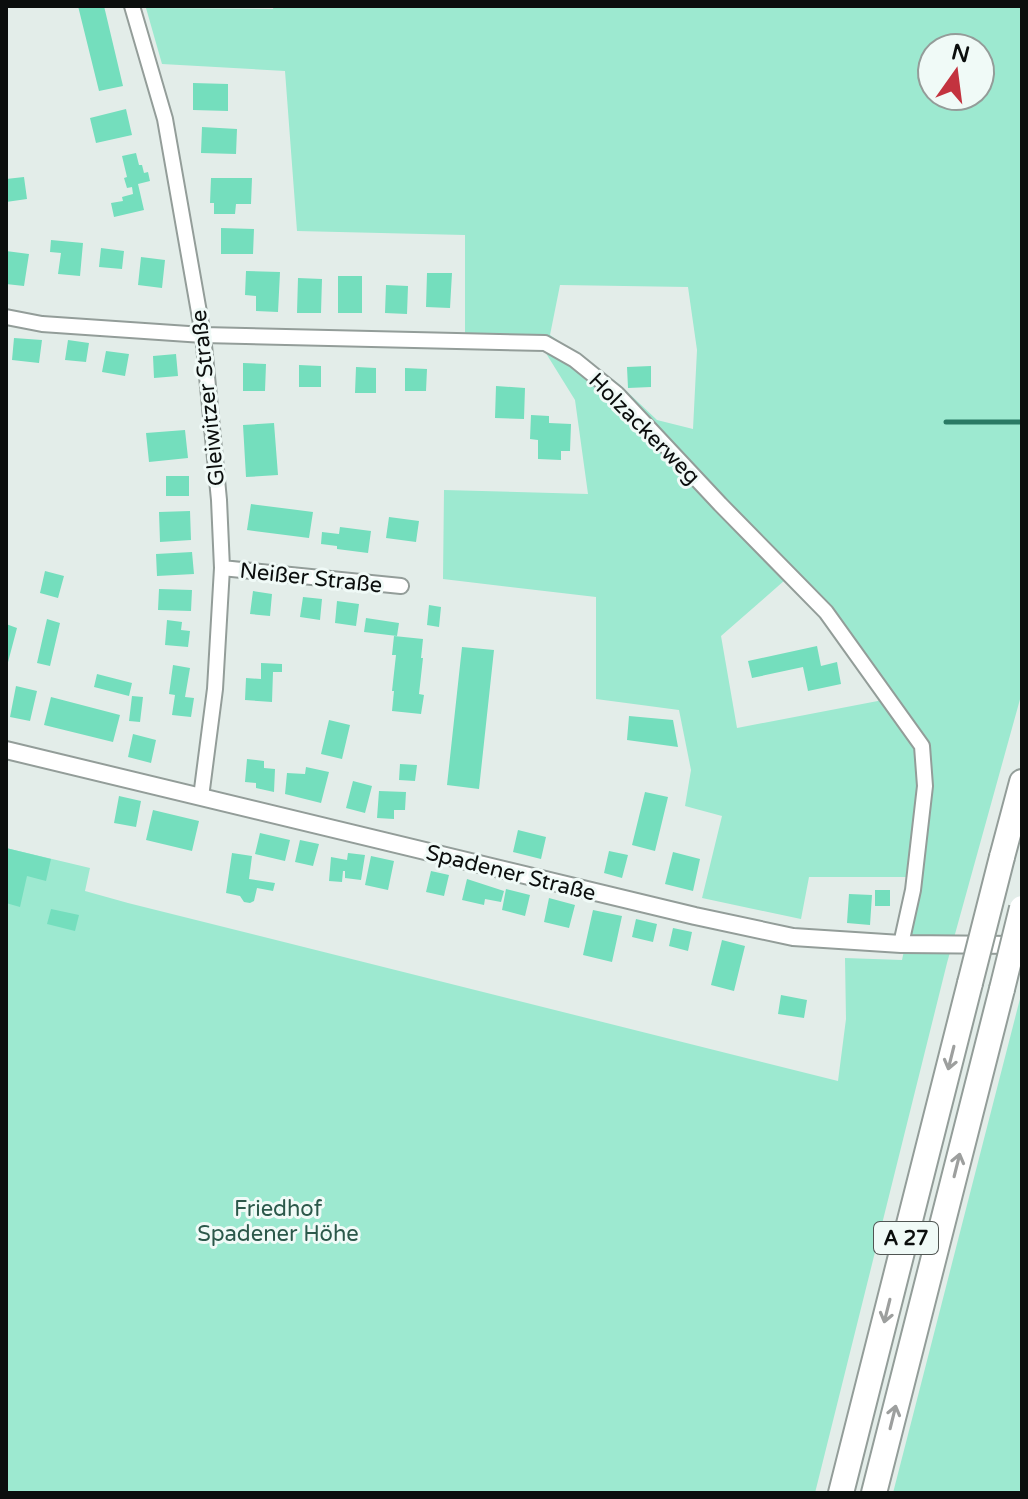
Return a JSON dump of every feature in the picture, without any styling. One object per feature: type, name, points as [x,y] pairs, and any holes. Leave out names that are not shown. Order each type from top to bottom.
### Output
[{"type":"highway","name":"A 27","points":[[841,1493],[1022,782]]},
{"type":"highway","name":"A 27","points":[[874,1493],[1022,908]]},
{"type":"street","name":"Gleiwitzer Straße","points":[[132,6],[165,119],[203,335],[219,500],[222,568],[215,689],[201,797]]},
{"type":"street","name":"Holzackerweg","points":[[6,317],[42,324],[203,335],[545,343],[575,360],[617,394],[826,612],[922,746],[925,786],[913,890],[901,944]]},
{"type":"street","name":"Neißer Straße","points":[[222,568],[401,586]]},
{"type":"street","name":"Spadener Straße","points":[[6,750],[793,937],[901,944],[1022,945]]},
{"type":"green space","name":"Friedhof Spadener Höhe","points":[[1022,6],[1022,692],[947,963],[815,1493],[6,1493],[6,848],[90,868],[85,891],[838,1081],[846,1019],[845,958],[902,960],[920,877],[809,877],[801,919],[702,898],[722,816],[685,806],[691,770],[679,710],[596,699],[596,597],[443,579],[444,490],[588,494],[575,400],[534,334],[465,335],[465,235],[297,231],[285,71],[162,64],[146,8]],"holes":[[[560,285],[688,287],[697,350],[693,429],[657,420],[619,384],[550,335]],[[785,580],[823,618],[883,700],[737,728],[721,636]]]},
{"type":"green space","points":[[1022,991],[1022,1493],[893,1493]]},
{"type":"building","points":[[78,6],[104,6],[123,86],[99,91]]},
{"type":"building","points":[[193,83],[228,84],[228,111],[193,110]]},
{"type":"building","points":[[126,109],[132,135],[96,143],[90,118]]},
{"type":"building","points":[[202,127],[237,129],[236,154],[201,153]]},
{"type":"building","points":[[136,153],[139,165],[142,165],[144,173],[148,172],[150,181],[138,184],[144,210],[114,217],[111,203],[123,201],[122,197],[133,194],[132,187],[127,188],[124,178],[127,177],[122,156]]},
{"type":"building","points":[[24,177],[27,199],[6,202],[6,179]]},
{"type":"building","points":[[211,178],[252,178],[251,204],[236,204],[235,214],[214,214],[214,203],[210,203]]},
{"type":"building","points":[[221,228],[254,229],[253,254],[221,254]]},
{"type":"building","points":[[51,240],[83,243],[80,276],[58,274],[61,253],[50,252]]},
{"type":"building","points":[[101,248],[124,251],[122,269],[99,267]]},
{"type":"building","points":[[6,251],[29,254],[24,286],[6,284]]},
{"type":"building","points":[[141,257],[165,260],[162,288],[138,285]]},
{"type":"building","points":[[246,271],[280,272],[278,312],[256,311],[256,296],[245,295]]},
{"type":"building","points":[[427,273],[452,273],[450,308],[426,307]]},
{"type":"building","points":[[338,276],[362,276],[362,313],[338,313]]},
{"type":"building","points":[[298,278],[322,279],[321,313],[297,313]]},
{"type":"building","points":[[386,285],[408,286],[407,314],[385,313]]},
{"type":"building","points":[[14,338],[42,340],[39,363],[12,360]]},
{"type":"building","points":[[68,340],[89,343],[86,362],[65,360]]},
{"type":"building","points":[[106,351],[129,354],[125,376],[102,372]]},
{"type":"building","points":[[176,354],[178,376],[154,378],[153,356]]},
{"type":"building","points":[[243,363],[266,364],[265,391],[243,391]]},
{"type":"building","points":[[299,365],[321,366],[321,387],[299,387]]},
{"type":"building","points":[[651,366],[651,387],[628,388],[627,367]]},
{"type":"building","points":[[356,367],[376,368],[376,393],[355,393]]},
{"type":"building","points":[[405,368],[427,369],[426,391],[405,391]]},
{"type":"building","points":[[496,386],[525,388],[524,419],[495,418]]},
{"type":"building","points":[[531,415],[549,416],[549,423],[571,424],[570,451],[561,451],[561,460],[538,459],[538,440],[530,439]]},
{"type":"building","points":[[274,423],[278,475],[246,477],[243,425]]},
{"type":"building","points":[[185,430],[188,458],[149,462],[146,433]]},
{"type":"building","points":[[166,476],[189,476],[189,496],[166,496]]},
{"type":"building","points":[[251,504],[313,512],[309,538],[247,530]]},
{"type":"building","points":[[190,511],[191,540],[160,542],[159,512]]},
{"type":"building","points":[[389,517],[419,521],[416,542],[386,538]]},
{"type":"building","points":[[340,527],[371,531],[368,553],[321,544],[322,532],[339,534]]},
{"type":"building","points":[[192,552],[194,574],[157,576],[156,554]]},
{"type":"building","points":[[45,571],[64,576],[58,598],[40,593]]},
{"type":"building","points":[[159,589],[192,590],[191,611],[158,610]]},
{"type":"building","points":[[253,591],[272,594],[270,616],[250,614]]},
{"type":"building","points":[[303,597],[322,599],[320,620],[300,617]]},
{"type":"building","points":[[337,601],[359,604],[356,626],[335,623]]},
{"type":"building","points":[[429,605],[441,607],[439,627],[427,625]]},
{"type":"building","points":[[366,618],[399,623],[397,636],[364,632]]},
{"type":"building","points":[[47,619],[60,623],[50,666],[37,663]]},
{"type":"building","points":[[167,620],[182,622],[181,630],[190,631],[188,647],[165,645]]},
{"type":"building","points":[[6,624],[17,628],[7,666],[6,665]]},
{"type":"building","points":[[394,636],[423,639],[419,694],[424,695],[421,714],[392,711],[396,655],[392,655]]},
{"type":"building","points":[[817,646],[821,666],[837,662],[841,684],[808,691],[803,667],[752,678],[748,661]]},
{"type":"building","points":[[462,647],[494,650],[479,789],[447,785]]},
{"type":"building","points":[[261,663],[282,664],[282,672],[273,672],[272,702],[245,700],[246,678],[261,679]]},
{"type":"building","points":[[173,665],[190,668],[185,697],[194,698],[191,717],[172,715],[175,695],[169,694]]},
{"type":"building","points":[[97,674],[132,683],[129,696],[94,687]]},
{"type":"building","points":[[16,686],[37,691],[30,721],[10,717]]},
{"type":"building","points":[[132,696],[143,697],[140,722],[129,721]]},
{"type":"building","points":[[51,697],[120,715],[113,742],[44,725]]},
{"type":"building","points":[[629,716],[673,720],[678,747],[627,740]]},
{"type":"building","points":[[329,720],[350,725],[342,759],[321,754]]},
{"type":"building","points":[[133,734],[156,740],[151,763],[128,757]]},
{"type":"building","points":[[247,759],[264,761],[264,768],[275,769],[274,792],[256,788],[256,783],[245,782]]},
{"type":"building","points":[[400,764],[417,765],[415,781],[399,780]]},
{"type":"building","points":[[306,767],[329,772],[321,803],[285,794],[287,773],[305,774]]},
{"type":"building","points":[[353,781],[372,786],[365,813],[346,808]]},
{"type":"building","points":[[379,791],[406,792],[405,810],[394,810],[394,819],[377,818]]},
{"type":"building","points":[[645,792],[668,797],[655,851],[632,845]]},
{"type":"building","points":[[119,796],[141,801],[136,827],[114,823]]},
{"type":"building","points":[[153,810],[199,821],[192,851],[146,840]]},
{"type":"building","points":[[518,830],[546,837],[541,859],[513,852]]},
{"type":"building","points":[[260,833],[290,840],[285,861],[255,854]]},
{"type":"building","points":[[300,840],[319,844],[313,866],[295,862]]},
{"type":"building","points":[[6,848],[51,859],[46,881],[27,876],[20,907],[6,903]]},
{"type":"building","points":[[609,851],[628,855],[622,878],[604,873]]},
{"type":"building","points":[[673,852],[700,859],[693,891],[665,884]]},
{"type":"building","points":[[232,853],[252,856],[249,879],[275,883],[273,891],[257,888],[254,901],[250,903],[244,902],[240,896],[226,893]]},
{"type":"building","points":[[348,853],[365,855],[361,880],[345,878],[343,871],[342,882],[329,881],[331,857],[347,860]]},
{"type":"building","points":[[371,856],[394,861],[388,890],[365,885]]},
{"type":"building","points":[[431,871],[449,875],[444,896],[426,892]]},
{"type":"building","points":[[467,879],[504,891],[501,902],[485,899],[484,905],[462,900]]},
{"type":"building","points":[[506,889],[530,895],[525,916],[502,910]]},
{"type":"building","points":[[875,890],[890,890],[890,906],[875,906]]},
{"type":"building","points":[[849,894],[872,895],[870,925],[847,923]]},
{"type":"building","points":[[549,898],[575,905],[569,928],[544,922]]},
{"type":"building","points":[[51,909],[79,915],[75,931],[47,924]]},
{"type":"building","points":[[593,910],[622,916],[612,962],[583,955]]},
{"type":"building","points":[[636,919],[657,924],[653,942],[632,937]]},
{"type":"building","points":[[673,928],[692,932],[688,951],[669,946]]},
{"type":"building","points":[[722,940],[745,946],[734,991],[711,985]]},
{"type":"building","points":[[781,995],[807,1000],[804,1018],[778,1014]]},
{"type":"waterway","points":[[946,422],[1022,422]]}]
